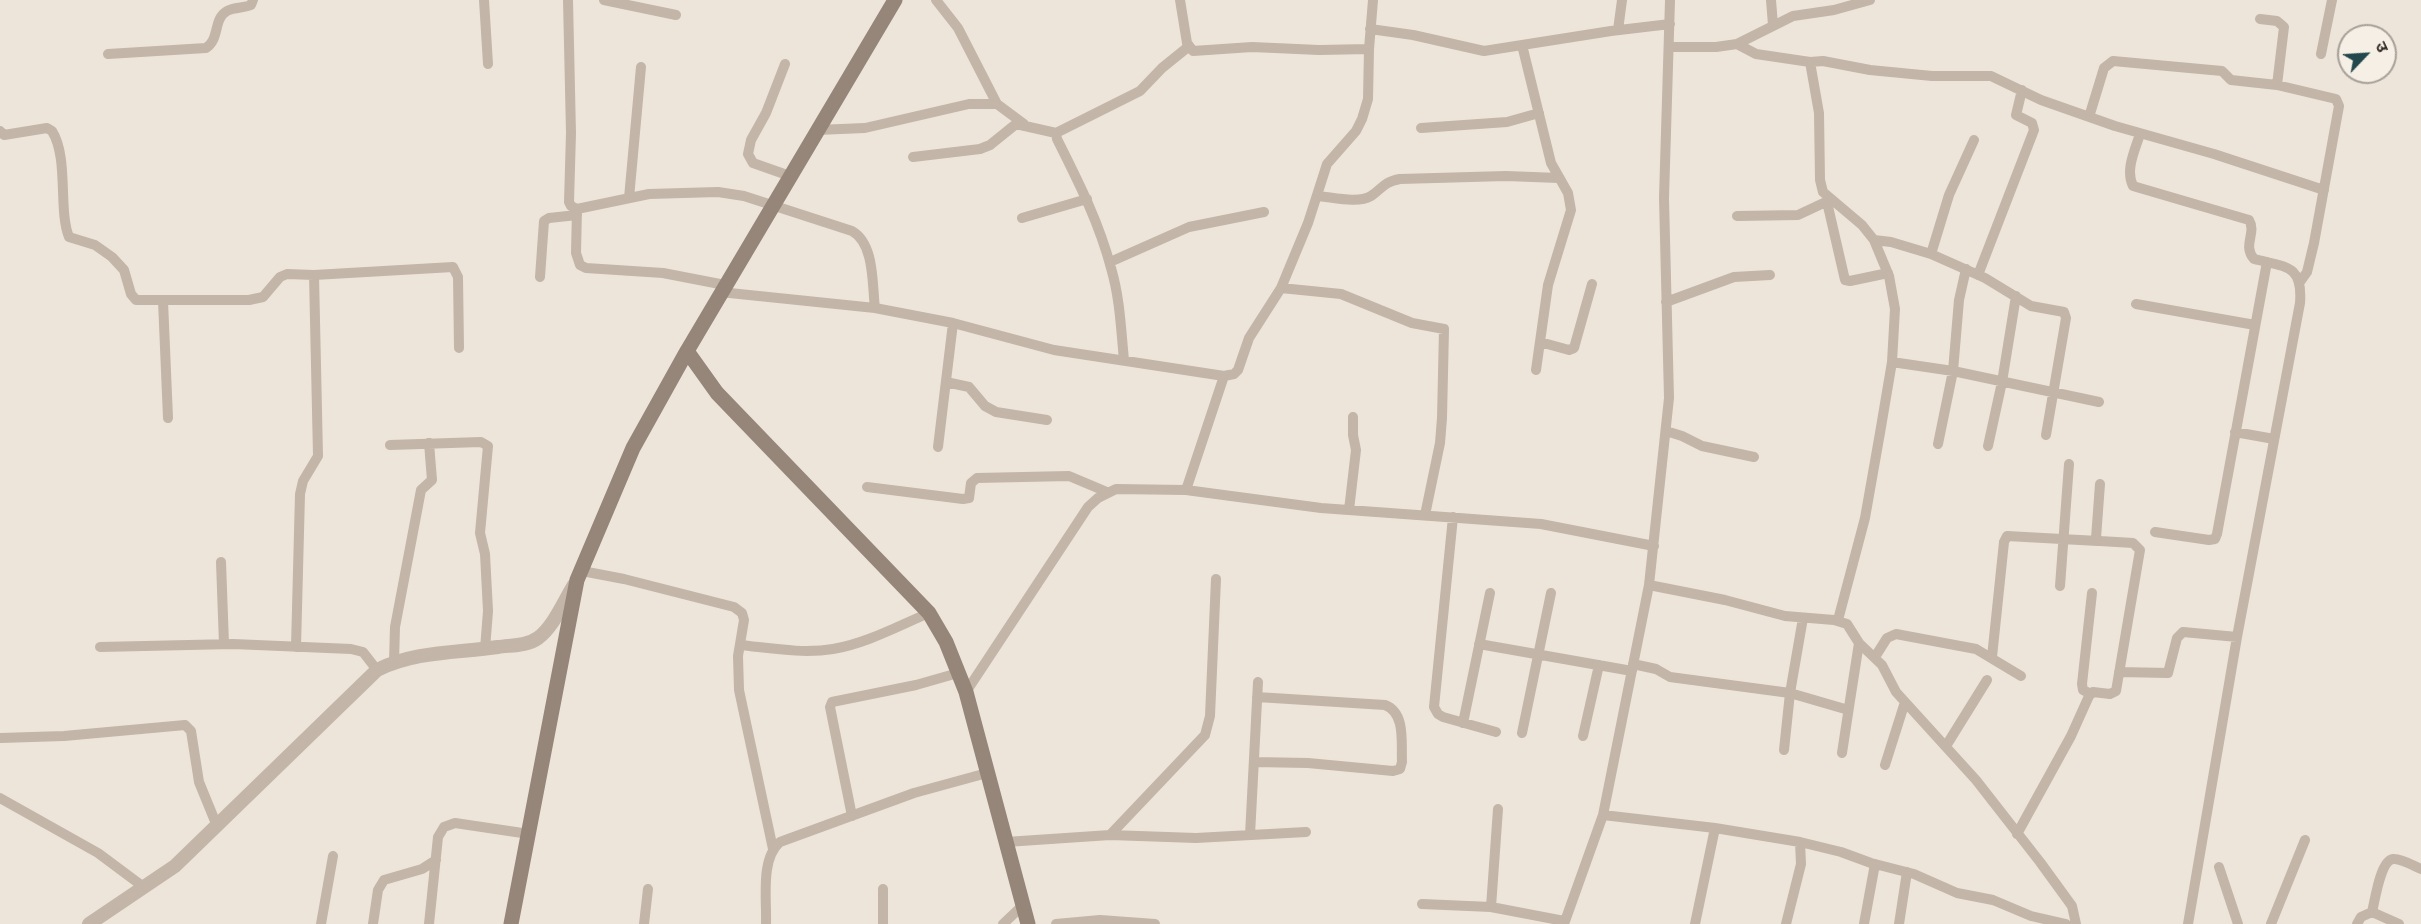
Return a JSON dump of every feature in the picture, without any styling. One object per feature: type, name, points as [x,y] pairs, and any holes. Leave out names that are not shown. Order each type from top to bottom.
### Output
[{"type":"main road","points":[[512,924],[580,575],[633,448],[722,289],[896,0]]},
{"type":"main road","points":[[687,351],[717,393],[929,613],[946,642],[966,692],[1028,924]]},
{"type":"street","points":[[108,54],[206,48],[214,41],[223,14],[251,5],[253,0]]},
{"type":"street","points":[[484,0],[488,64]]},
{"type":"street","points":[[568,0],[571,134],[568,202],[577,212],[576,253],[578,262],[586,268],[663,273],[722,289],[875,308],[953,323],[1054,350],[1224,376],[1236,372],[1249,338],[1281,288],[1327,164],[1356,131],[1365,110],[1369,90],[1369,49],[1373,0]]},
{"type":"street","points":[[604,0],[676,15]]},
{"type":"street","points":[[936,0],[958,28],[997,104],[1024,124]]},
{"type":"street","points":[[1180,0],[1188,47]]},
{"type":"street","points":[[1618,30],[1622,0]]},
{"type":"street","points":[[1422,904],[1491,908],[1564,923],[1602,815],[1649,585],[1669,398],[1664,198],[1670,0]]},
{"type":"street","points":[[1771,0],[1773,25]]},
{"type":"street","points":[[1670,47],[1716,47],[1737,44],[1773,25],[1802,14],[1834,10],[1870,0]]},
{"type":"street","points":[[2321,54],[2332,0]]},
{"type":"street","points":[[2260,19],[2277,21],[2284,27],[2277,85]]},
{"type":"street","points":[[1371,29],[1413,35],[1476,51],[1670,24]]},
{"type":"street","points":[[1737,44],[1756,54],[1810,62],[1823,61],[1870,70],[1932,76],[1991,76],[2042,100],[2089,117],[2324,190]]},
{"type":"street","points":[[1522,45],[1551,163],[1568,193],[1571,210],[1548,285],[1536,370]]},
{"type":"street","points":[[1188,47],[1196,51],[1252,47],[1318,50],[1369,49]]},
{"type":"street","points":[[1056,133],[1140,91],[1162,68],[1188,47]]},
{"type":"street","points":[[2089,117],[2104,68],[2113,61],[2216,70],[2225,72],[2231,80],[2277,85],[2331,97],[2339,102],[2311,254],[2307,272],[2300,282]]},
{"type":"street","points":[[1810,62],[1821,127],[1821,186],[1823,192],[1829,201],[1862,225],[1874,240],[1888,273],[1895,309],[1892,362],[1865,518],[1838,620]]},
{"type":"street","points":[[785,64],[766,113],[751,140],[748,154],[753,163],[790,176]]},
{"type":"street","points":[[629,198],[641,67]]},
{"type":"street","points":[[1978,275],[2034,130],[2032,123],[2016,116],[2022,90]]},
{"type":"street","points":[[817,130],[865,129],[969,104],[997,104]]},
{"type":"street","points":[[1421,128],[1507,122],[1539,113]]},
{"type":"street","points":[[913,157],[980,149],[990,145],[1016,124],[1056,133]]},
{"type":"street","points":[[0,131],[4,135],[47,128],[52,131],[56,138],[62,174],[69,237],[95,245],[112,257],[124,270],[131,294],[136,300],[258,299],[266,294],[283,275],[314,276],[453,267],[458,277],[459,348]]},
{"type":"street","points":[[1056,133],[1087,199],[1110,262],[1117,295],[1124,360]]},
{"type":"street","points":[[2140,134],[2129,171],[2133,186],[2249,220],[2252,228],[2248,242],[2250,254],[2254,258],[2291,269],[2297,274],[2300,282],[2300,303],[2237,637],[2188,924]]},
{"type":"street","points":[[1931,254],[1949,195],[1974,140]]},
{"type":"street","points":[[1317,196],[1365,198],[1387,182],[1400,179],[1506,176],[1559,178]]},
{"type":"street","points":[[540,277],[544,221],[549,218],[629,198],[674,192],[718,192],[737,194],[859,235],[868,251],[875,308]]},
{"type":"street","points":[[1022,218],[1087,199]]},
{"type":"street","points":[[1737,216],[1798,215],[1829,201]]},
{"type":"street","points":[[1829,201],[1845,280],[1851,281],[1888,273]]},
{"type":"street","points":[[1110,262],[1189,227],[1264,212]]},
{"type":"street","points":[[1874,240],[1891,242],[1931,254],[1978,275],[2038,308],[2061,311],[2065,314],[2046,435]]},
{"type":"street","points":[[2155,532],[2215,539],[2267,262]]},
{"type":"street","points":[[1938,444],[1953,371],[1959,300],[1966,270]]},
{"type":"street","points":[[1666,302],[1734,277],[1770,275]]},
{"type":"street","points":[[296,647],[300,494],[303,481],[318,456],[314,276]]},
{"type":"street","points":[[1540,342],[1569,350],[1574,348],[1592,284]]},
{"type":"street","points":[[1281,288],[1341,294],[1412,323],[1444,329],[1440,443],[1425,515]]},
{"type":"street","points":[[1988,446],[2002,382],[2016,296]]},
{"type":"street","points":[[163,301],[168,418]]},
{"type":"street","points":[[2136,304],[2255,325]]},
{"type":"street","points":[[938,447],[953,323]]},
{"type":"street","points":[[1892,362],[1953,371],[2099,402]]},
{"type":"street","points":[[1186,490],[1224,376]]},
{"type":"street","points":[[946,382],[969,387],[985,406],[996,412],[1047,420]]},
{"type":"street","points":[[1349,510],[1356,450],[1353,417]]},
{"type":"street","points":[[1666,431],[1702,446],[1754,457]]},
{"type":"street","points":[[2235,432],[2274,439]]},
{"type":"street","points":[[390,445],[481,441],[488,446],[480,533],[485,554],[490,648]]},
{"type":"street","points":[[394,662],[395,627],[422,490],[432,480],[429,443]]},
{"type":"street","points":[[2060,586],[2069,464]]},
{"type":"street","points":[[867,487],[963,500],[969,498],[971,483],[977,478],[1060,476],[1076,478],[1107,492]]},
{"type":"street","points":[[2098,541],[2096,536],[2100,484]]},
{"type":"street","points":[[966,692],[1088,507],[1107,492],[1123,489],[1186,490],[1349,510],[1541,524],[1654,546]]},
{"type":"street","points":[[1453,517],[1434,707],[1438,714],[1496,732]]},
{"type":"street","points":[[1992,657],[2005,538],[2013,535],[2133,543],[2140,550],[2116,691],[2113,694],[2096,692],[2091,694],[2071,736],[2017,834]]},
{"type":"street","points":[[221,561],[224,644]]},
{"type":"street","points":[[89,924],[175,866],[377,670],[394,662],[423,655],[524,644],[539,637],[546,630],[580,575],[624,579],[739,609],[744,620],[740,645],[739,690],[773,849],[768,866],[766,924]]},
{"type":"street","points":[[1110,835],[1205,735],[1210,716],[1216,579]]},
{"type":"street","points":[[1649,585],[1803,618],[1838,620],[1851,628],[1859,644],[1875,657],[1896,692],[1976,780],[2072,906],[2076,924]]},
{"type":"street","points":[[1463,723],[1490,593]]},
{"type":"street","points":[[1522,733],[1551,593]]},
{"type":"street","points":[[2091,694],[2084,690],[2082,684],[2092,593]]},
{"type":"street","points":[[740,645],[790,650],[833,649],[929,613]]},
{"type":"street","points":[[1784,750],[1790,693],[1803,618]]},
{"type":"street","points":[[2119,672],[2168,673],[2177,638],[2183,632],[2237,637]]},
{"type":"street","points":[[1875,657],[1887,638],[1896,634],[1967,646],[1992,657],[2021,676]]},
{"type":"street","points":[[100,647],[224,644],[358,650],[363,652],[377,670]]},
{"type":"street","points":[[1479,644],[1599,665],[1656,669],[1670,677],[1790,693],[1842,709],[1849,707]]},
{"type":"street","points":[[1842,753],[1859,644]]},
{"type":"street","points":[[1583,736],[1599,665]]},
{"type":"street","points":[[852,816],[830,707],[832,702],[916,685],[958,673]]},
{"type":"street","points":[[1946,746],[1988,680]]},
{"type":"street","points":[[1250,835],[1258,681]]},
{"type":"street","points":[[1254,762],[1308,763],[1393,771],[1400,769],[1402,762],[1399,717],[1393,708],[1385,705],[1257,697]]},
{"type":"street","points":[[1885,765],[1905,702]]},
{"type":"street","points":[[0,738],[64,736],[185,725],[191,731],[199,782],[217,826]]},
{"type":"street","points":[[773,849],[786,838],[914,793],[987,773]]},
{"type":"street","points":[[0,798],[98,853],[145,888]]},
{"type":"street","points":[[1491,908],[1498,809]]},
{"type":"street","points":[[1602,815],[1714,828],[1800,842],[1841,852],[1907,873],[1957,893],[1993,900],[2031,916],[2066,924]]},
{"type":"street","points":[[429,924],[438,837],[444,827],[455,823],[529,834]]},
{"type":"street","points":[[1695,924],[1714,828]]},
{"type":"street","points":[[1006,842],[1110,835],[1196,838],[1306,832]]},
{"type":"street","points":[[2271,924],[2306,840]]},
{"type":"street","points":[[1786,924],[1801,864],[1800,842]]},
{"type":"street","points":[[321,924],[333,855]]},
{"type":"street","points":[[2372,912],[2380,878],[2389,862],[2394,859],[2421,869]]},
{"type":"street","points":[[373,924],[378,890],[384,880],[422,869],[436,860]]},
{"type":"street","points":[[1864,924],[1875,864]]},
{"type":"street","points":[[2219,867],[2238,924]]},
{"type":"street","points":[[1899,924],[1907,873]]},
{"type":"street","points":[[644,924],[648,888]]},
{"type":"street","points":[[883,889],[883,924]]},
{"type":"street","points":[[1003,924],[1023,905]]},
{"type":"street","points":[[2357,924],[2361,917],[2372,912],[2398,924]]},
{"type":"street","points":[[1056,924],[1100,920],[1155,924]]}]
